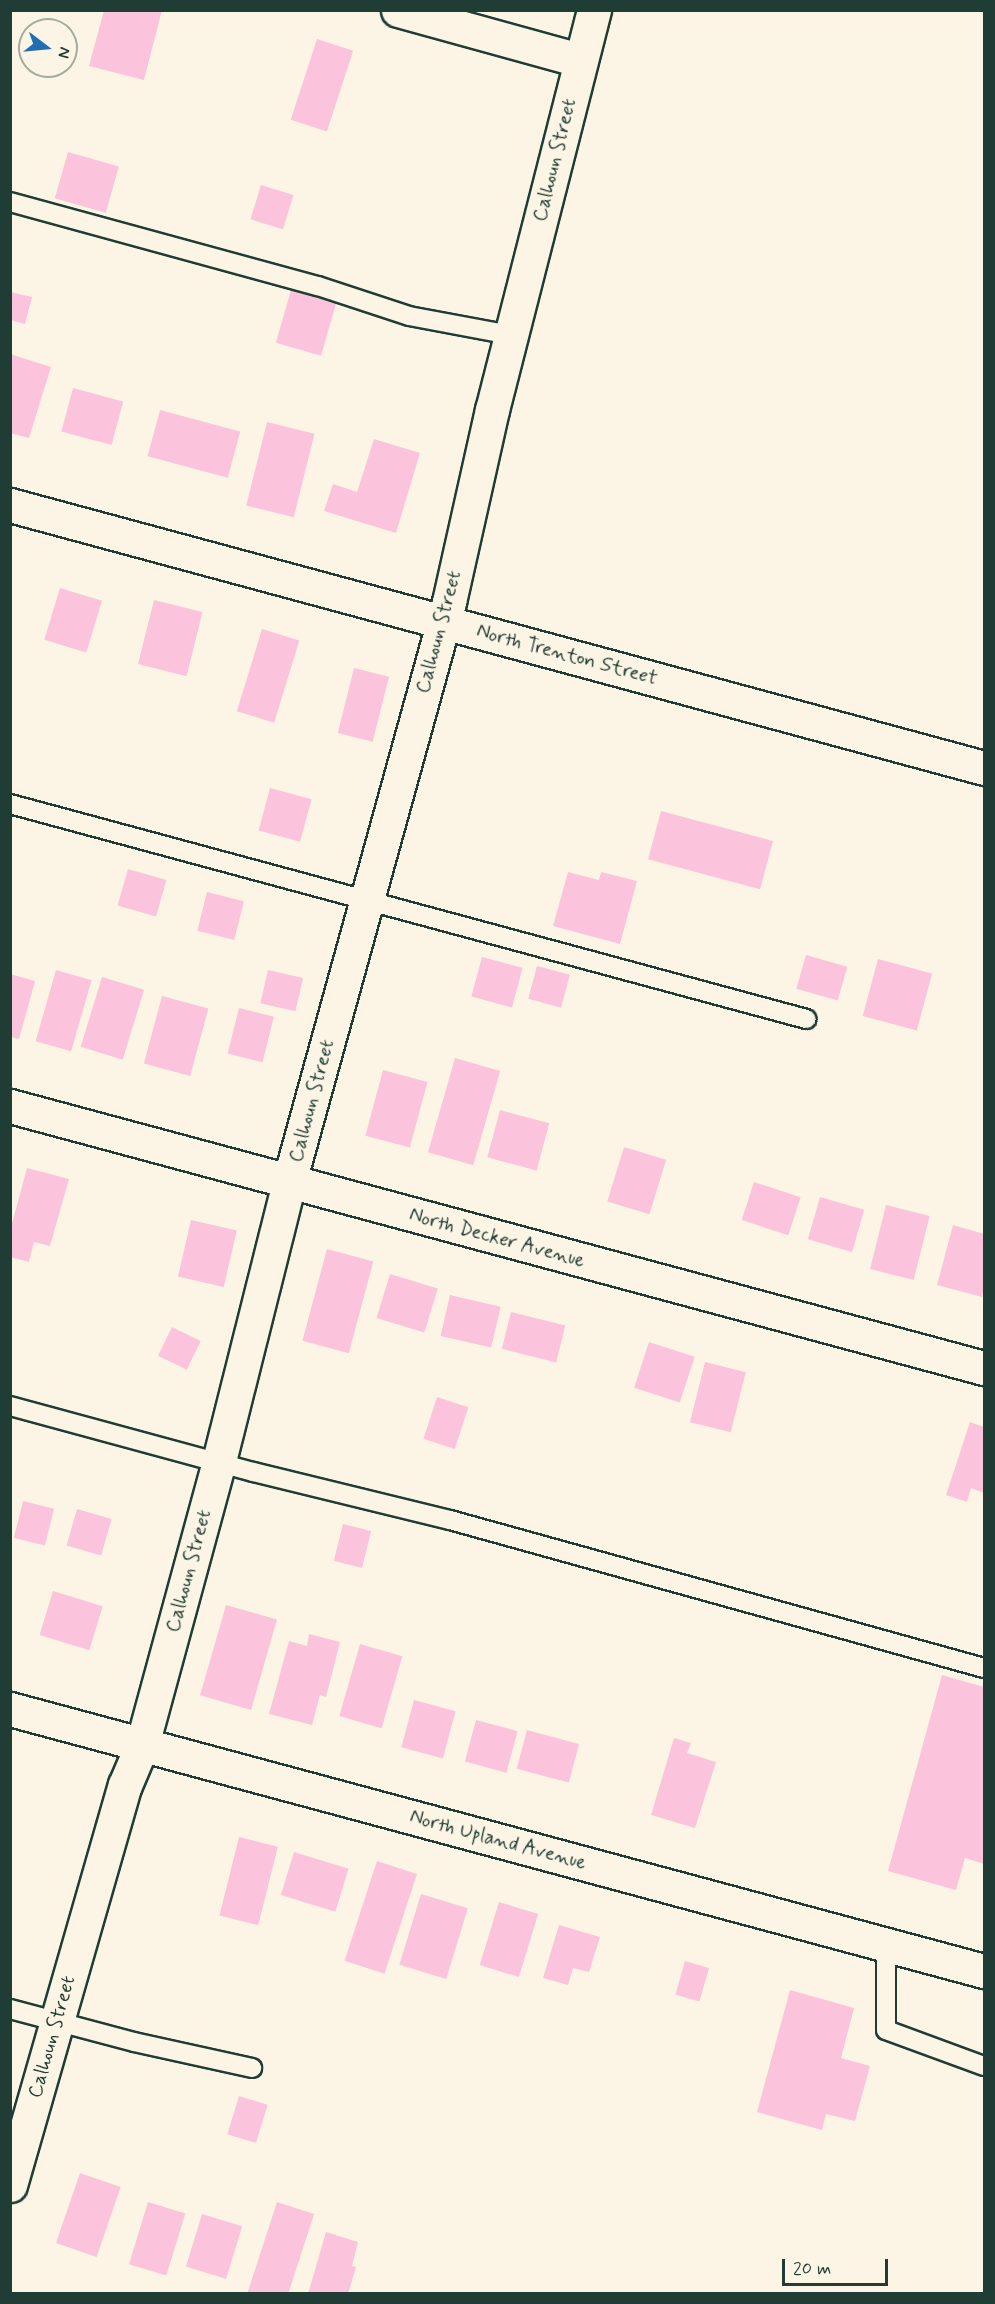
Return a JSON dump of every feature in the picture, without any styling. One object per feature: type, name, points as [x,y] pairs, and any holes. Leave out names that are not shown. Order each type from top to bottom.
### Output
[{"type":"street","points":[[398,10],[580,60]]},
{"type":"street","name":"Calhoun Street","points":[[10,2185],[125,1785],[142,1745],[219,1461],[289,1182],[449,602],[511,335],[594,10]]},
{"type":"street","name":"North Trenton Street","points":[[10,505],[984,768]]},
{"type":"street","name":"North Decker Avenue","points":[[10,1106],[984,1368]]},
{"type":"street","name":"North Upland Avenue","points":[[10,1709],[984,1971]]},
{"type":"lane","points":[[10,202],[318,286],[409,316],[511,335]]},
{"type":"lane","points":[[10,804],[806,1019]]},
{"type":"lane","points":[[10,1406],[450,1520],[984,1668]]},
{"type":"lane","points":[[886,1944],[886,2030],[984,2066]]},
{"type":"lane","points":[[10,2009],[134,2042],[252,2068]]},
{"type":"building","points":[[104,10],[162,10],[144,80],[89,66]]},
{"type":"building","points":[[317,39],[353,51],[327,132],[291,120]]},
{"type":"building","points":[[68,152],[119,167],[106,213],[55,198]]},
{"type":"building","points":[[261,185],[294,195],[283,229],[250,219]]},
{"type":"building","points":[[291,290],[336,303],[321,356],[276,343]]},
{"type":"building","points":[[10,292],[32,297],[25,324],[10,320]]},
{"type":"building","points":[[10,354],[51,367],[29,438],[10,433]]},
{"type":"building","points":[[73,388],[123,401],[112,445],[61,431]]},
{"type":"building","points":[[160,410],[240,431],[228,478],[148,456]]},
{"type":"building","points":[[267,422],[315,434],[294,517],[246,505]]},
{"type":"building","points":[[374,439],[420,453],[396,533],[324,511],[333,484],[357,492]]},
{"type":"building","points":[[60,588],[102,601],[86,653],[44,640]]},
{"type":"building","points":[[154,600],[203,612],[187,676],[138,664]]},
{"type":"building","points":[[262,629],[299,640],[274,723],[237,711]]},
{"type":"building","points":[[354,668],[389,677],[373,742],[338,733]]},
{"type":"building","points":[[270,788],[312,799],[300,842],[259,831]]},
{"type":"building","points":[[661,811],[773,841],[760,889],[648,859]]},
{"type":"building","points":[[128,869],[166,880],[156,917],[118,906]]},
{"type":"building","points":[[568,872],[599,880],[601,872],[637,881],[620,944],[553,926]]},
{"type":"building","points":[[207,892],[244,901],[234,940],[197,931]]},
{"type":"building","points":[[806,955],[847,967],[838,1000],[796,989]]},
{"type":"building","points":[[482,957],[523,968],[512,1007],[471,997]]},
{"type":"building","points":[[878,959],[932,973],[917,1030],[863,1016]]},
{"type":"building","points":[[537,966],[570,975],[561,1008],[528,999]]},
{"type":"building","points":[[56,970],[92,980],[71,1051],[36,1041]]},
{"type":"building","points":[[268,970],[303,978],[295,1011],[260,1003]]},
{"type":"building","points":[[10,974],[35,981],[19,1039],[10,1037]]},
{"type":"building","points":[[102,977],[144,990],[123,1060],[81,1047]]},
{"type":"building","points":[[162,996],[208,1008],[190,1076],[144,1064]]},
{"type":"building","points":[[239,1008],[274,1017],[263,1062],[228,1054]]},
{"type":"building","points":[[455,1058],[500,1071],[473,1165],[428,1152]]},
{"type":"building","points":[[383,1070],[427,1082],[410,1148],[365,1136]]},
{"type":"building","points":[[500,1110],[549,1123],[537,1171],[487,1157]]},
{"type":"building","points":[[624,1147],[666,1160],[649,1214],[607,1202]]},
{"type":"building","points":[[27,1168],[69,1179],[50,1246],[34,1242],[29,1262],[10,1257],[10,1231]]},
{"type":"building","points":[[754,1182],[801,1197],[788,1235],[742,1220]]},
{"type":"building","points":[[820,1197],[864,1210],[852,1252],[808,1239]]},
{"type":"building","points":[[886,1205],[930,1216],[914,1280],[870,1269]]},
{"type":"building","points":[[191,1220],[237,1231],[224,1287],[178,1277]]},
{"type":"building","points":[[953,1225],[984,1234],[982,1297],[937,1285]]},
{"type":"building","points":[[327,1249],[373,1261],[349,1353],[302,1341]]},
{"type":"building","points":[[390,1274],[438,1289],[424,1333],[377,1318]]},
{"type":"building","points":[[450,1295],[501,1307],[491,1348],[441,1336]]},
{"type":"building","points":[[511,1312],[565,1326],[556,1362],[502,1349]]},
{"type":"building","points":[[172,1327],[201,1341],[187,1370],[158,1356]]},
{"type":"building","points":[[649,1342],[695,1357],[680,1402],[634,1388]]},
{"type":"building","points":[[705,1362],[746,1372],[731,1432],[690,1422]]},
{"type":"building","points":[[437,1397],[468,1407],[455,1449],[423,1439]]},
{"type":"building","points":[[970,1422],[984,1427],[984,1493],[971,1488],[967,1502],[946,1495]]},
{"type":"building","points":[[23,1501],[54,1509],[45,1546],[14,1538]]},
{"type":"building","points":[[77,1509],[112,1519],[101,1555],[67,1546]]},
{"type":"building","points":[[343,1524],[371,1531],[362,1568],[334,1561]]},
{"type":"building","points":[[53,1591],[103,1606],[89,1650],[40,1635]]},
{"type":"building","points":[[226,1605],[277,1620],[251,1710],[200,1695]]},
{"type":"building","points":[[309,1634],[340,1642],[326,1697],[320,1695],[312,1725],[269,1714],[289,1641],[307,1646]]},
{"type":"building","points":[[360,1644],[402,1656],[382,1728],[339,1716]]},
{"type":"building","points":[[942,1675],[984,1687],[984,1864],[965,1858],[956,1890],[888,1871]]},
{"type":"building","points":[[414,1700],[456,1711],[443,1758],[401,1747]]},
{"type":"building","points":[[476,1720],[518,1731],[506,1773],[465,1762]]},
{"type":"building","points":[[527,1730],[579,1744],[569,1783],[517,1769]]},
{"type":"building","points":[[674,1738],[691,1743],[687,1753],[716,1762],[695,1828],[651,1815]]},
{"type":"building","points":[[239,1837],[278,1847],[258,1925],[219,1916]]},
{"type":"building","points":[[294,1852],[349,1869],[335,1912],[281,1895]]},
{"type":"building","points":[[377,1861],[417,1874],[384,1974],[345,1961]]},
{"type":"building","points":[[421,1894],[468,1908],[446,1979],[399,1965]]},
{"type":"building","points":[[499,1902],[538,1914],[519,1977],[480,1965]]},
{"type":"building","points":[[559,1925],[600,1937],[589,1972],[573,1968],[568,1985],[543,1978]]},
{"type":"building","points":[[685,1961],[709,1968],[699,2002],[675,1995]]},
{"type":"building","points":[[790,1990],[854,2008],[841,2058],[870,2066],[855,2121],[826,2114],[822,2130],[757,2112]]},
{"type":"building","points":[[239,2096],[268,2105],[256,2143],[227,2134]]},
{"type":"building","points":[[80,2173],[121,2187],[97,2257],[56,2243]]},
{"type":"building","points":[[148,2202],[185,2213],[166,2276],[129,2264]]},
{"type":"building","points":[[277,2202],[314,2214],[288,2294],[247,2293]]},
{"type":"building","points":[[202,2214],[242,2226],[226,2279],[186,2267]]},
{"type":"building","points":[[326,2232],[358,2242],[352,2266],[356,2267],[348,2294],[308,2294]]}]
